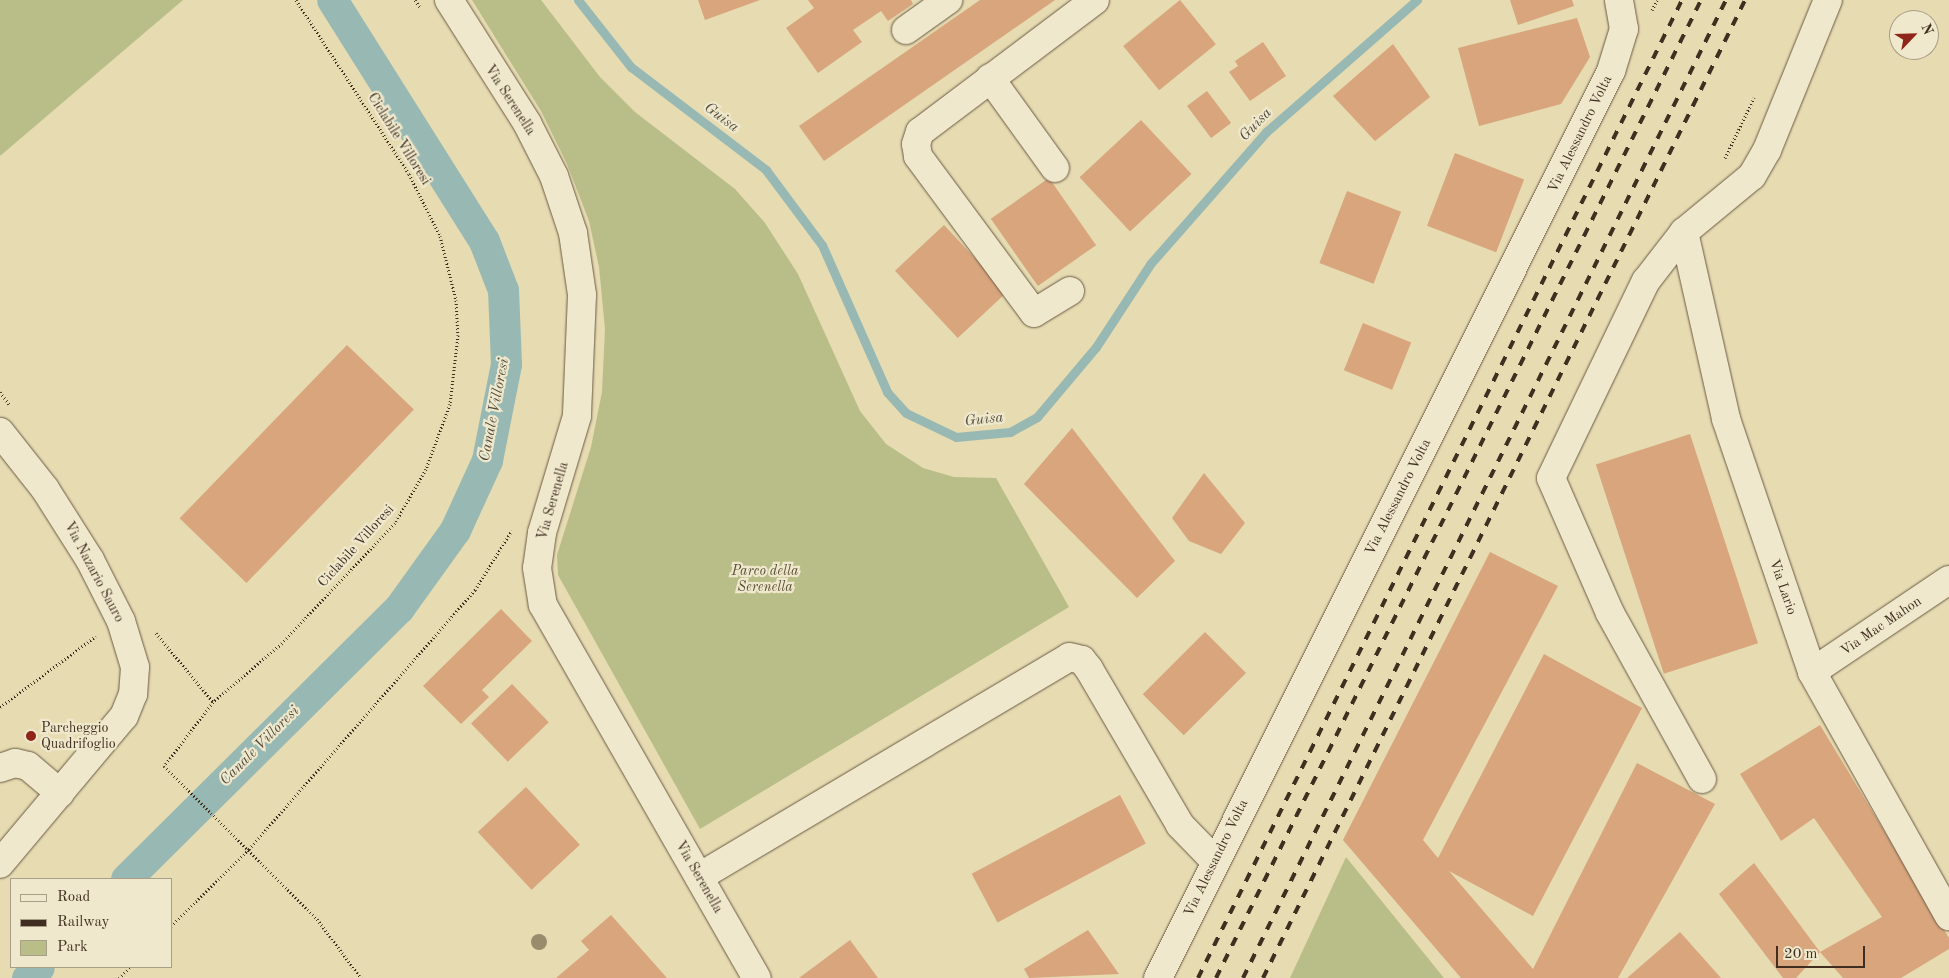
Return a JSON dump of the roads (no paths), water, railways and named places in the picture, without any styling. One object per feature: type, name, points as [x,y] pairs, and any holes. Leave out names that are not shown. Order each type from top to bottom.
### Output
[{"type":"street","name":"Via Serenella","points":[[449,0],[527,123],[554,176],[573,233],[582,295],[578,416],[542,533],[537,568],[543,605],[757,978]]},
{"type":"street","points":[[906,30],[948,0]]},
{"type":"street","points":[[1070,291],[1034,313],[918,156],[920,132],[1096,0]]},
{"type":"street","points":[[1702,779],[1610,613],[1551,478],[1646,281],[1684,232],[1752,176],[1767,150],[1828,0]]},
{"type":"street","name":"Via Alessandro Volta","points":[[1158,978],[1214,860],[1611,71],[1624,29],[1620,5]]},
{"type":"street","points":[[990,78],[1055,168]]},
{"type":"street","name":"Via Lario","points":[[1684,232],[1726,419],[1812,672],[1949,916]]},
{"type":"street","name":"Via Nazario Sauro","points":[[0,432],[64,517],[108,592],[133,653],[135,681],[124,716],[0,864]]},
{"type":"street","name":"Via Mac Mahon","points":[[1812,672],[1949,580]]},
{"type":"street","points":[[699,877],[1069,657],[1082,660],[1089,669],[1180,824],[1214,860]]},
{"type":"street","points":[[0,768],[15,763],[28,766],[60,793]]},
{"type":"waterway","name":"Canale Villoresi","points":[[127,878],[399,608],[455,530],[487,460],[506,364],[503,290],[484,241],[332,0]]},
{"type":"waterway","name":"Guisa","points":[[578,0],[631,67],[766,170],[822,245],[887,392],[906,413],[956,437],[1010,432],[1037,417],[1096,347],[1151,263],[1266,132],[1417,0]]},
{"type":"waterway","name":"Canale Villoresi","points":[[27,978],[38,968]]},
{"type":"railway","points":[[1198,978],[1682,0]]},
{"type":"railway","points":[[1216,978],[1701,0]]},
{"type":"railway","points":[[1243,978],[1726,0]]},
{"type":"railway","points":[[1263,978],[1745,0]]},
{"type":"place","name":"Parcheggio Quadrifoglio","points":[[31,736]]},
{"type":"park label","name":"Parco della Serenella","points":[[765,580]]}]
